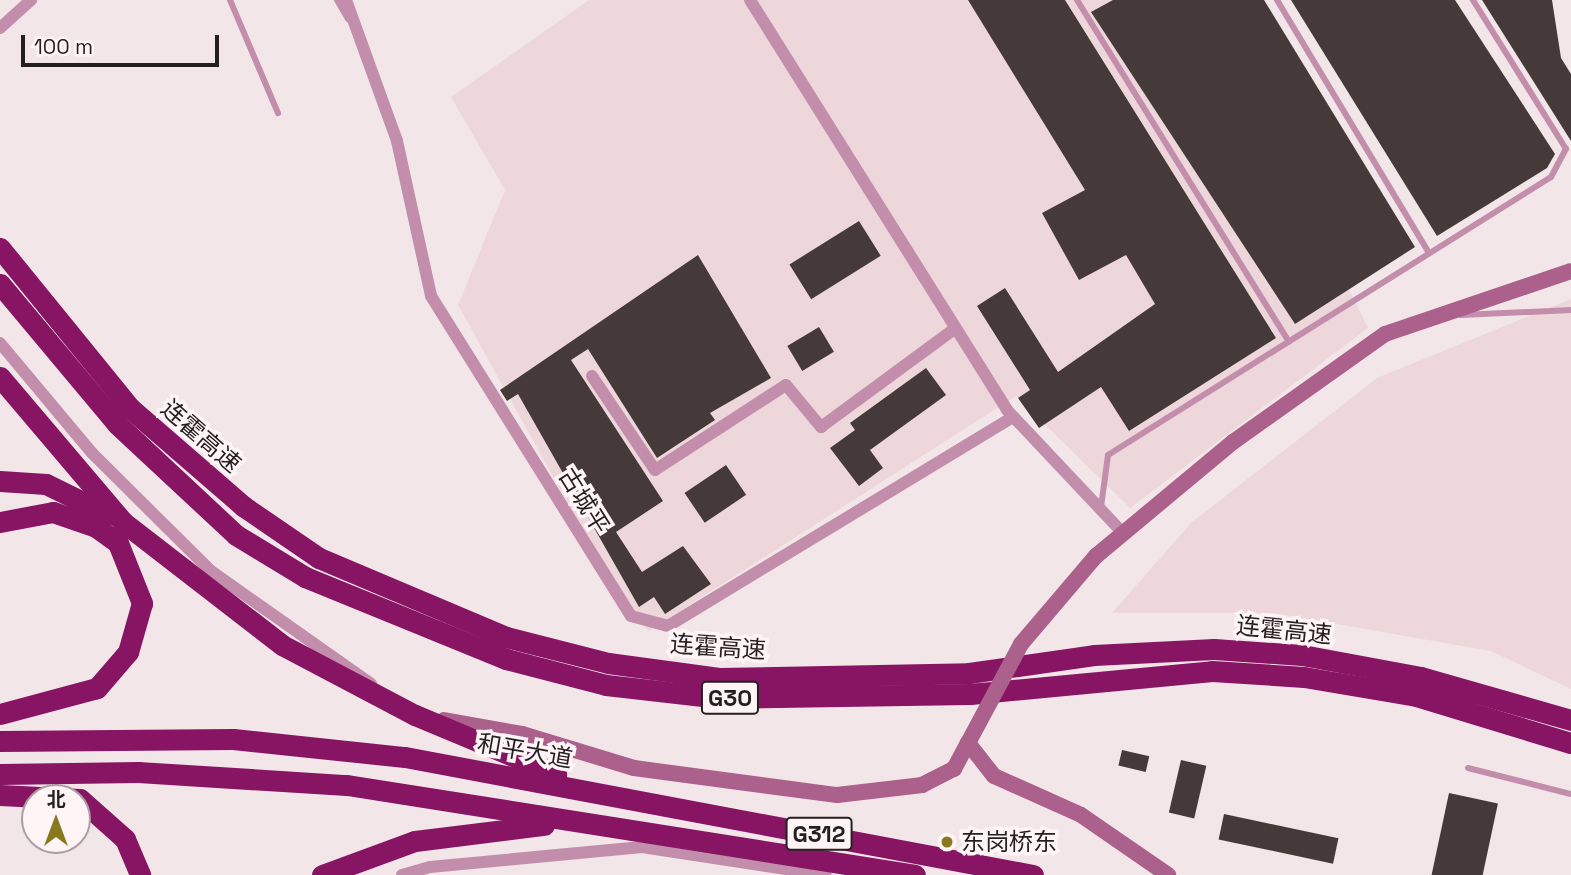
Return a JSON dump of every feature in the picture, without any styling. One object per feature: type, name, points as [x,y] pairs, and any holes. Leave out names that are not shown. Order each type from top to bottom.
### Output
[{"type":"highway","name":"连霍高速","points":[[0,248],[130,408],[243,506],[320,558],[506,637],[608,663],[719,678],[969,673],[1094,655],[1214,649],[1302,655],[1421,677],[1571,720]]},
{"type":"highway","name":"连霍高速","points":[[6,292],[117,424],[236,535],[373,608],[506,659],[606,685],[720,698],[970,694],[1212,671],[1304,677],[1416,696],[1571,743]]},
{"type":"highway","points":[[0,377],[68,464],[123,522],[282,645],[415,715],[604,792]]},
{"type":"highway","points":[[0,481],[46,484],[123,522]]},
{"type":"highway","points":[[0,522],[53,512],[96,527],[118,543],[142,603],[128,652],[97,688],[0,714]]},
{"type":"highway","name":"和平大道","points":[[0,741],[233,739],[405,757],[604,792],[1034,875]]},
{"type":"highway","points":[[0,774],[151,773],[347,785],[454,799],[563,823]]},
{"type":"highway","points":[[0,795],[80,799],[105,815],[125,839],[140,875]]},
{"type":"highway","points":[[322,875],[420,841],[563,823]]},
{"type":"highway","name":"G312","points":[[563,823],[915,875]]},
{"type":"main road","points":[[415,715],[522,734],[634,768],[837,795],[922,785],[954,769],[1021,645],[1123,533],[1233,442],[1385,334],[1571,271]]},
{"type":"main road","points":[[968,743],[995,776],[1081,815],[1168,875]]},
{"type":"street","points":[[0,28],[31,0]]},
{"type":"street","name":"古城平","points":[[346,0],[369,57],[397,141],[430,296],[631,616],[668,626],[1013,417]]},
{"type":"street","points":[[750,0],[953,330],[1013,417],[1123,533]]},
{"type":"street","points":[[592,376],[655,470],[786,386],[821,427],[953,330]]},
{"type":"street","points":[[0,343],[92,453],[211,571],[349,665],[389,701]]},
{"type":"street","points":[[420,841],[430,867]]},
{"type":"street","points":[[402,875],[430,867],[642,847],[826,875]]},
{"type":"street","points":[[854,875],[882,872]]},
{"type":"lane","points":[[230,0],[278,113]]},
{"type":"lane","points":[[337,0],[369,57]]},
{"type":"lane","points":[[1077,0],[1289,342]]},
{"type":"lane","points":[[1277,0],[1429,253]]},
{"type":"lane","points":[[1100,509],[1108,455],[1551,177],[1566,149],[1473,0]]},
{"type":"lane","points":[[1441,315],[1571,310]]},
{"type":"lane","points":[[1468,768],[1571,794]]},
{"type":"shaded area","points":[[589,0],[1206,0],[1368,328],[1130,508],[1016,396],[649,631],[624,605],[458,305],[505,190],[451,97]]},
{"type":"shaded area","points":[[1571,299],[1571,689],[1491,651],[1273,613],[1112,613],[1191,523],[1377,378]]},
{"type":"building","points":[[968,0],[1065,0],[1276,338],[1129,431],[1101,387],[1039,428],[1018,398],[1030,390],[977,306],[1005,288],[1058,372],[1155,304],[1126,255],[1079,280],[1042,213],[1085,190]]},
{"type":"building","points":[[1113,0],[1264,0],[1415,247],[1295,324],[1091,12]]},
{"type":"building","points":[[1291,0],[1455,0],[1555,154],[1547,168],[1437,236]]},
{"type":"building","points":[[1482,0],[1552,0],[1561,58],[1571,74],[1571,141]]},
{"type":"building","points":[[859,221],[881,256],[811,299],[789,264]]},
{"type":"building","points":[[698,255],[771,378],[710,413],[715,420],[657,458],[588,349],[571,360],[663,501],[616,532],[642,572],[683,546],[711,584],[665,614],[654,597],[639,607],[518,394],[507,401],[500,390]]},
{"type":"building","points":[[819,327],[834,352],[802,371],[787,346]]},
{"type":"building","points":[[926,368],[946,395],[870,450],[883,468],[859,486],[830,448],[855,430],[850,423]]},
{"type":"building","points":[[726,465],[746,495],[705,523],[685,493]]},
{"type":"building","points":[[1122,750],[1149,756],[1146,772],[1118,766]]},
{"type":"building","points":[[1181,760],[1206,766],[1194,818],[1169,813]]},
{"type":"building","points":[[1449,793],[1498,803],[1483,875],[1432,875]]},
{"type":"building","points":[[1224,814],[1338,838],[1333,864],[1219,839]]},
{"type":"place","name":"东岗桥东","points":[[947,842]]}]
